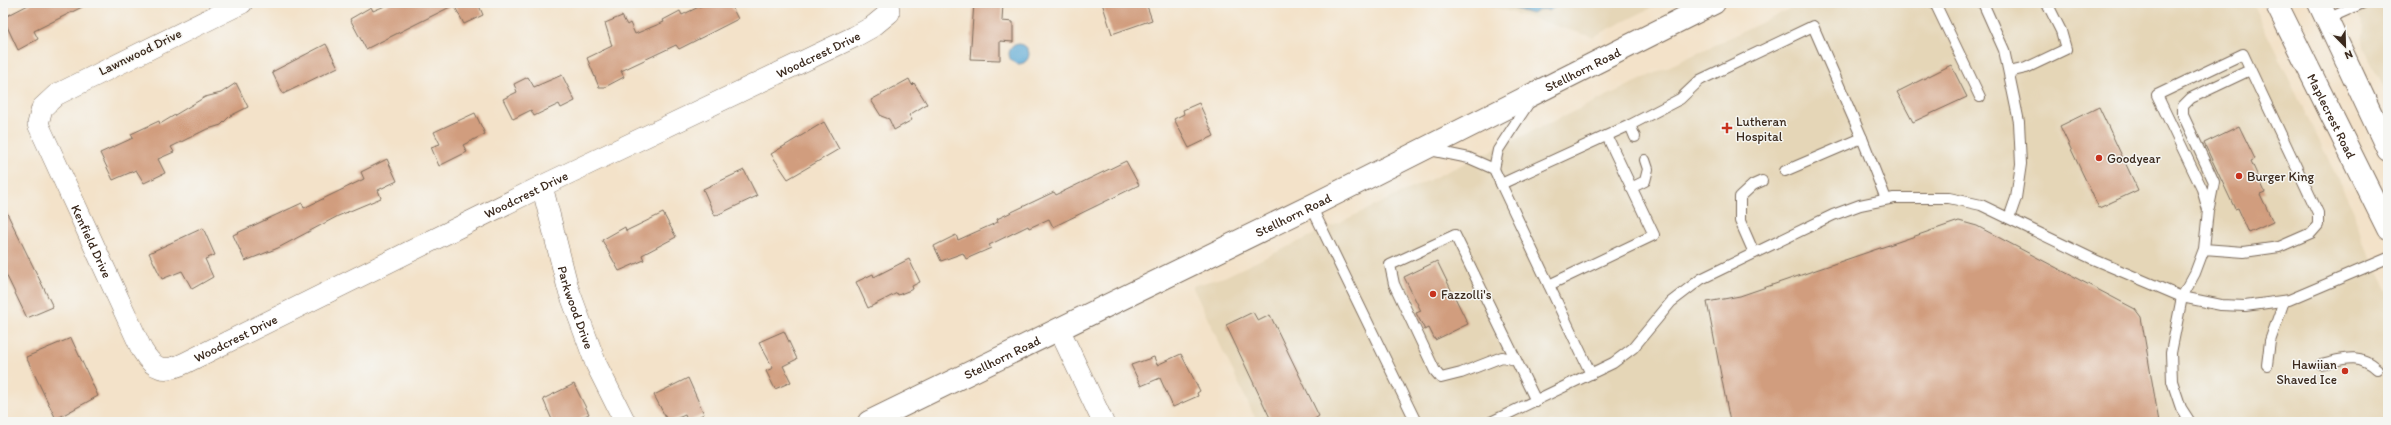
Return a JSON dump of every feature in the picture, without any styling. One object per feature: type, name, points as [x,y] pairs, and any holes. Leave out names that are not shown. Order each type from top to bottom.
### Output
[{"type":"main road","name":"Stellhorn Road","points":[[869,422],[1311,206],[1714,3]]},
{"type":"main road","name":"Maplecrest Road","points":[[2276,3],[2388,229]]},
{"type":"main road","points":[[2323,11],[2388,150]]},
{"type":"street","name":"Lawnwood Drive","points":[[42,108],[56,95],[77,83],[242,3]]},
{"type":"street","name":"Woodcrest Drive","points":[[160,368],[172,369],[542,186],[854,37],[872,27],[889,8]]},
{"type":"street","name":"Kenfield Drive","points":[[42,108],[38,124],[44,140],[142,350],[149,362],[160,368]]},
{"type":"street","name":"Parkwood Drive","points":[[542,186],[568,288],[596,364],[624,422]]},
{"type":"street","points":[[1060,329],[1103,422]]},
{"type":"lane","points":[[1935,3],[1980,96]]},
{"type":"lane","points":[[1983,3],[2004,50],[2019,122],[2021,164],[2016,198],[2009,218]]},
{"type":"lane","points":[[2009,72],[2026,68],[2066,49],[2061,31],[2047,3]]},
{"type":"lane","points":[[2323,11],[2363,3]]},
{"type":"lane","points":[[1501,184],[1630,125],[1680,99],[1700,80],[1813,26],[1862,138],[1886,199]]},
{"type":"lane","points":[[2204,249],[2262,251],[2296,241],[2311,234],[2318,225],[2318,213],[2243,54],[2157,95],[2202,189],[2208,210]]},
{"type":"lane","points":[[2190,422],[2181,408],[2172,381],[2171,353],[2182,297],[2195,274],[2204,249],[2208,210],[2214,182],[2183,115],[2182,106],[2191,98],[2250,70]]},
{"type":"lane","points":[[1535,93],[1498,150],[1494,169],[1591,374]]},
{"type":"lane","points":[[1630,125],[1635,137]]},
{"type":"lane","points":[[1549,285],[1654,235],[1607,136]]},
{"type":"lane","points":[[1785,171],[1862,138]]},
{"type":"lane","points":[[1424,149],[1469,158],[1494,169]]},
{"type":"lane","points":[[1631,188],[1645,181],[1648,169],[1645,160]]},
{"type":"lane","points":[[1754,253],[1740,221],[1740,197],[1753,185],[1762,181]]},
{"type":"lane","points":[[1491,422],[1613,363],[1633,348],[1685,290],[1701,279],[1833,215],[1860,205],[1886,199],[1913,197],[1949,198],[1981,206],[2095,260],[2182,297],[2221,305],[2245,306],[2284,301],[2335,282],[2388,258]]},
{"type":"lane","points":[[1311,206],[1416,422]]},
{"type":"lane","points":[[1516,360],[1502,357],[1461,373],[1441,378],[1435,371],[1394,284],[1390,265],[1455,235],[1536,400]]},
{"type":"lane","points":[[2267,365],[2270,341],[2284,301]]},
{"type":"lane","points":[[2321,364],[2354,358],[2368,360],[2378,369]]},
{"type":"shaded area","points":[[1480,3],[1661,3],[1593,37]]},
{"type":"shaded area","points":[[1803,3],[2252,3],[2354,212],[2361,240],[2388,291],[2388,422],[1257,422],[1192,286],[1224,277]]},
{"type":"shaded area","points":[[2352,3],[2388,3],[2388,98],[2362,44],[2364,27]]},
{"type":"water","points":[[1496,3],[1562,3],[1550,10],[1541,9],[1532,14]]},
{"type":"water","points":[[1019,44],[1026,47],[1029,54],[1026,61],[1019,64],[1012,61],[1009,54],[1012,47]]},
{"type":"building","points":[[32,3],[90,3],[34,31],[38,39],[18,50],[3,18]]},
{"type":"building","points":[[392,3],[478,3],[483,15],[464,24],[454,5],[366,49],[350,19],[371,7],[373,11]]},
{"type":"building","points":[[707,3],[730,3],[738,19],[679,49],[676,45],[621,71],[624,77],[605,87],[599,87],[587,58],[612,46],[605,23],[622,16],[627,25],[630,23],[635,34],[664,22],[663,20],[680,11],[682,15]]},
{"type":"building","points":[[974,3],[1003,3],[1002,21],[1013,22],[1013,42],[1000,41],[1000,60],[970,59]]},
{"type":"building","points":[[1102,3],[1146,3],[1152,20],[1112,34]]},
{"type":"building","points":[[326,44],[338,67],[283,94],[272,72]]},
{"type":"building","points":[[1951,65],[1967,97],[1913,122],[1897,92]]},
{"type":"building","points":[[562,75],[575,101],[561,108],[559,104],[534,116],[531,110],[513,119],[503,99],[517,92],[514,84],[528,77],[534,87]]},
{"type":"building","points":[[909,79],[912,85],[914,83],[927,104],[909,115],[912,120],[894,130],[889,119],[881,116],[871,100]]},
{"type":"building","points":[[236,83],[248,107],[230,116],[221,125],[205,130],[171,147],[174,152],[158,159],[165,173],[144,183],[136,170],[113,180],[100,153],[133,138],[131,134],[159,121],[160,124],[205,97],[221,93]]},
{"type":"building","points":[[1199,103],[1214,136],[1189,148],[1174,119],[1184,114],[1183,110]]},
{"type":"building","name":"Goodyear","points":[[2099,107],[2138,190],[2099,208],[2060,126]]},
{"type":"building","points":[[475,113],[485,134],[463,145],[467,152],[439,166],[431,147],[440,144],[434,132]]},
{"type":"building","points":[[824,122],[839,149],[788,179],[771,154]]},
{"type":"building","name":"Burger King","points":[[2239,126],[2255,159],[2251,161],[2265,192],[2260,194],[2273,222],[2249,233],[2238,208],[2235,209],[2204,143]]},
{"type":"building","points":[[387,159],[397,181],[378,190],[381,198],[338,216],[278,248],[245,261],[233,235],[302,203],[304,208],[364,179],[361,172]]},
{"type":"building","points":[[1126,161],[1139,185],[1053,227],[1049,219],[1029,228],[1028,226],[989,245],[991,248],[966,259],[963,253],[941,261],[934,246],[956,235],[958,240],[998,222],[997,219],[1054,192],[1056,195]]},
{"type":"building","points":[[744,170],[757,196],[715,216],[703,189]]},
{"type":"building","points":[[3,205],[53,307],[27,318],[3,268]]},
{"type":"building","points":[[663,213],[676,237],[642,255],[644,260],[619,271],[602,240],[625,227],[626,231]]},
{"type":"building","points":[[1959,221],[1977,226],[2135,309],[2141,317],[2159,422],[1730,422],[1707,302],[1740,296]]},
{"type":"building","points":[[203,228],[215,255],[205,259],[213,277],[192,289],[182,271],[162,279],[149,253]]},
{"type":"building","points":[[909,259],[920,282],[912,286],[913,289],[898,295],[897,293],[868,308],[856,282],[873,274],[874,277]]},
{"type":"building","name":"Fazzolli's","points":[[1437,261],[1468,324],[1435,340],[1429,328],[1425,330],[1416,313],[1421,311],[1404,277]]},
{"type":"building","points":[[1253,312],[1258,321],[1270,315],[1319,416],[1310,422],[1272,422],[1226,325]]},
{"type":"building","points":[[784,331],[797,359],[783,366],[791,382],[775,389],[766,371],[773,368],[759,342]]},
{"type":"building","points":[[71,338],[98,396],[56,419],[26,357]]},
{"type":"building","points":[[1181,354],[1200,391],[1197,393],[1198,396],[1173,407],[1160,378],[1141,386],[1131,365],[1154,357],[1157,365]]},
{"type":"building","points":[[688,378],[704,414],[688,422],[685,415],[668,422],[654,395]]},
{"type":"building","points":[[574,384],[589,414],[580,418],[581,422],[553,422],[543,399]]},
{"type":"place","name":"Lutheran Hospital","points":[[1727,128]]},
{"type":"place","name":"Goodyear","points":[[2099,158]]},
{"type":"place","name":"Burger King","points":[[2239,176]]},
{"type":"place","name":"Fazzolli's","points":[[1433,294]]},
{"type":"place","name":"Hawiian Shaved Ice","points":[[2345,371]]}]
